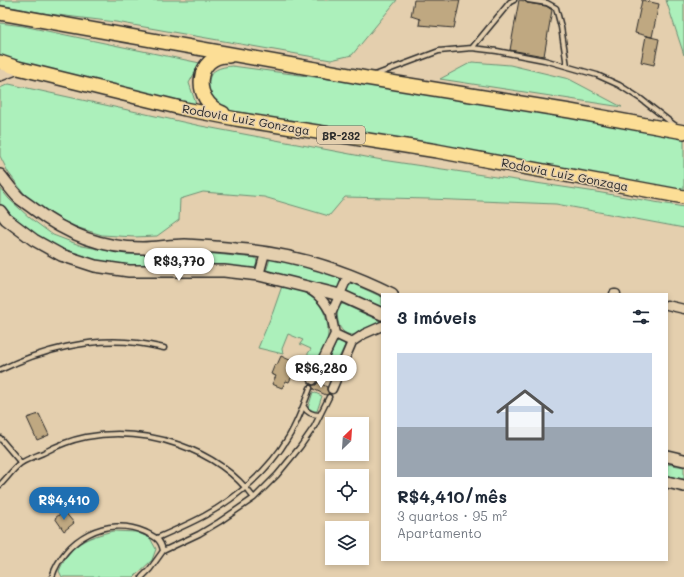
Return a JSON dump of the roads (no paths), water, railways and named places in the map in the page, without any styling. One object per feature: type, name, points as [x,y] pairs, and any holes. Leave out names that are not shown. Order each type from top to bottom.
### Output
[{"type":"highway","points":[[0,13],[366,78],[570,111],[684,132]]},
{"type":"highway","points":[[236,119],[218,112],[210,106],[204,98],[201,89],[201,80],[209,63],[217,57],[224,55],[249,57]]},
{"type":"highway","name":"Rodovia Luiz Gonzaga","points":[[0,62],[18,68],[185,109],[236,119],[437,151],[684,197]]},
{"type":"main road","points":[[0,75],[18,68]]},
{"type":"main road","points":[[0,175],[20,198],[52,223],[80,237],[106,245],[142,248],[184,245],[238,249],[265,253],[307,261],[349,274],[390,293]]},
{"type":"main road","points":[[0,211],[6,218],[34,240],[61,255],[95,266],[129,271],[224,271],[259,274],[340,295],[381,314]]},
{"type":"main road","points":[[668,456],[684,460]]},
{"type":"main road","points":[[668,482],[684,486]]},
{"type":"street","points":[[259,274],[265,253]]},
{"type":"street","points":[[331,314],[349,274]]},
{"type":"street","points":[[302,285],[325,302],[331,314],[335,334],[312,384]]},
{"type":"street","points":[[668,305],[684,308]]},
{"type":"street","points":[[330,393],[352,342],[364,334],[381,326]]},
{"type":"street","points":[[335,334],[352,342]]},
{"type":"street","points":[[318,369],[328,371],[336,378]]},
{"type":"lane","points":[[472,48],[510,2],[514,0]]},
{"type":"lane","points":[[528,0],[547,3],[556,8],[561,27],[567,66]]},
{"type":"lane","points":[[366,78],[439,51],[472,48],[505,53],[567,66],[597,75],[620,85],[684,132]]},
{"type":"lane","points":[[0,370],[34,356],[66,347],[87,344],[136,342],[164,348]]},
{"type":"lane","points":[[157,538],[204,516],[226,502],[275,457],[289,437],[304,407],[312,384]]},
{"type":"lane","points":[[142,577],[163,551],[199,534],[254,498],[277,475],[311,432],[330,393]]},
{"type":"lane","points":[[304,407],[306,411],[311,414],[320,415]]},
{"type":"lane","points":[[0,485],[21,463],[52,448],[85,437],[125,434],[139,435],[169,441],[194,451],[216,462],[231,473],[245,486],[254,498]]},
{"type":"lane","points":[[0,438],[21,463]]},
{"type":"lane","points":[[52,577],[54,569],[67,549],[91,532],[122,526],[136,528],[157,538],[162,545],[163,551]]}]
